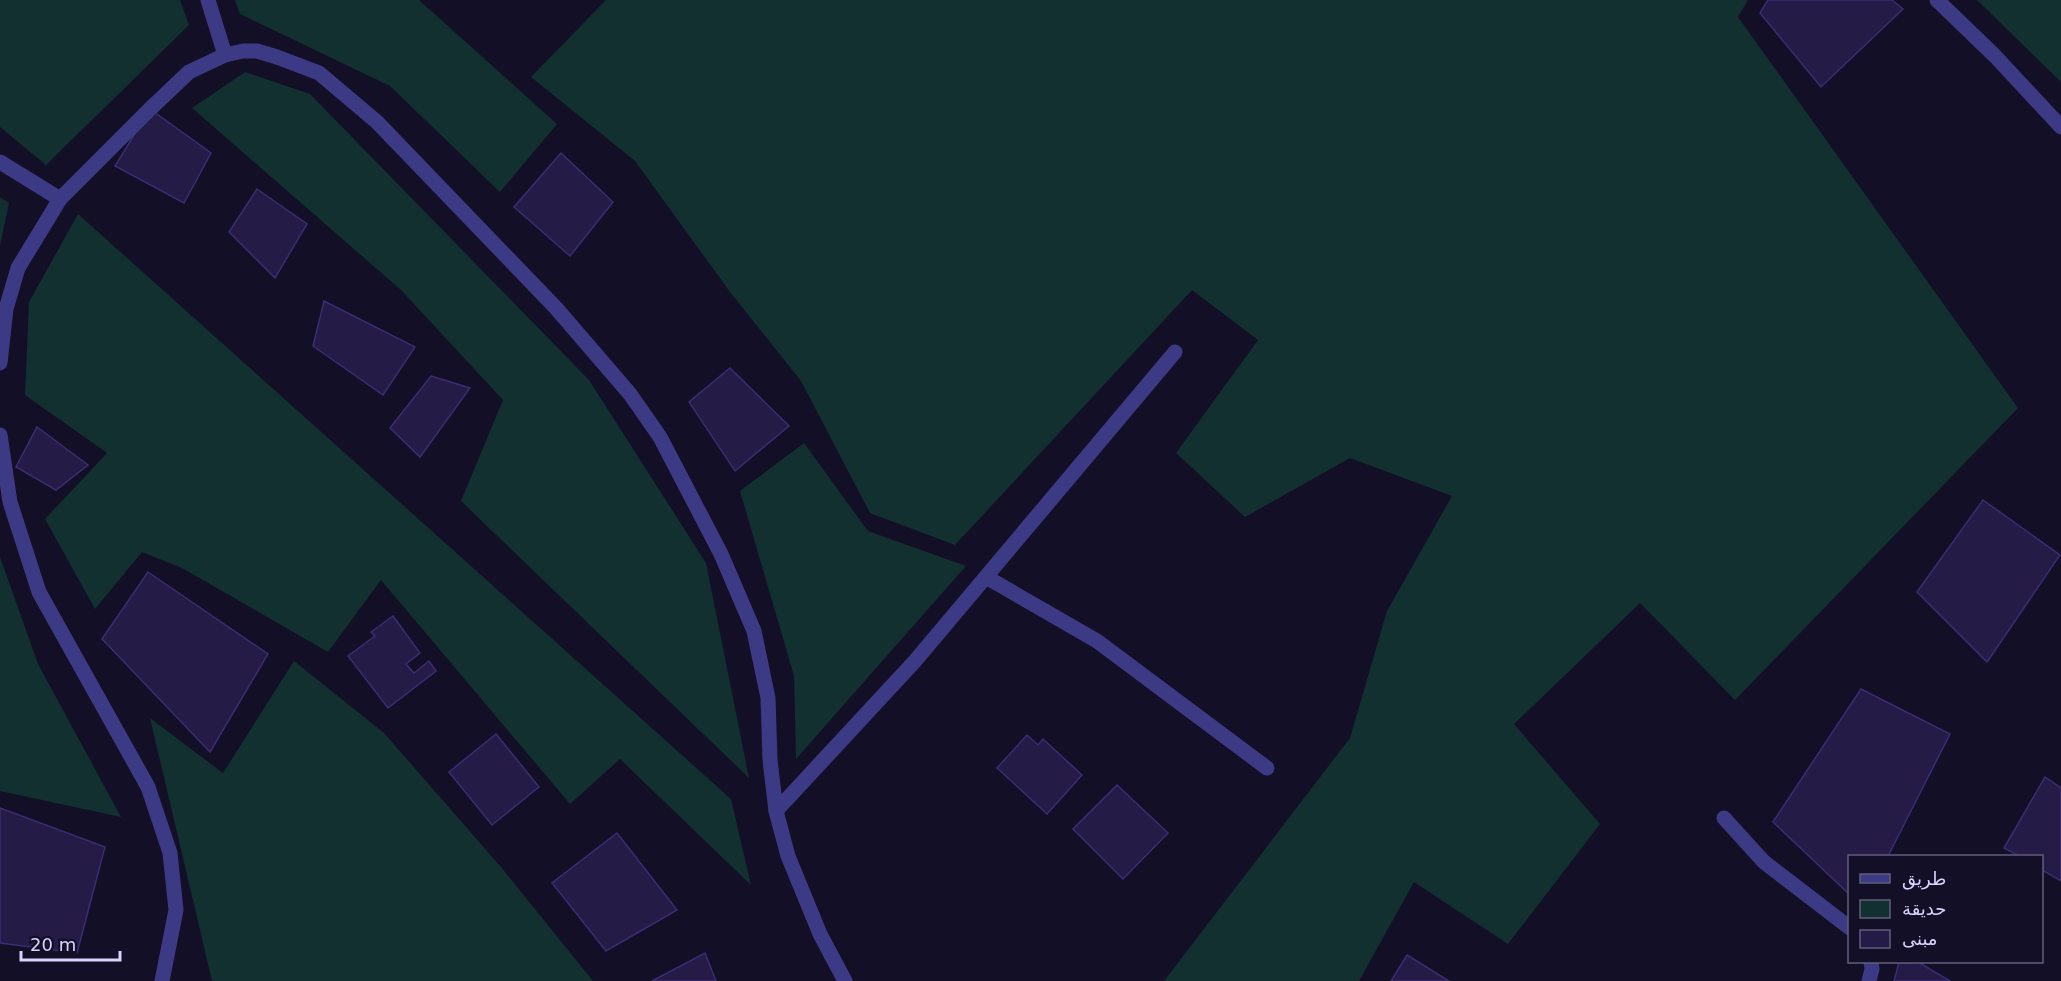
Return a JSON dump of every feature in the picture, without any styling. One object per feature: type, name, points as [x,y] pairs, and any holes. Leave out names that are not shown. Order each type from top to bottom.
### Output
[{"type":"street","points":[[208,0],[225,55]]},
{"type":"street","points":[[1937,0],[1995,56],[2061,127]]},
{"type":"street","points":[[0,363],[6,309],[18,268],[60,199],[189,72],[225,55],[257,51],[319,73],[377,122],[556,308],[630,394],[660,437],[721,554],[754,630],[768,698],[770,760],[776,811],[788,856],[820,934],[845,981]]},
{"type":"street","points":[[0,162],[60,199]]},
{"type":"street","points":[[776,811],[915,661],[1175,352]]},
{"type":"street","points":[[0,435],[10,502],[39,592],[148,787],[170,853],[176,910],[166,977]]},
{"type":"street","points":[[986,577],[1097,641],[1267,768]]},
{"type":"street","points":[[1724,818],[1764,862],[1848,926]]},
{"type":"street","points":[[1869,981],[1871,963]]},
{"type":"green space","points":[[0,0],[180,0],[189,25],[46,165],[0,127]]},
{"type":"green space","points":[[235,0],[419,0],[557,124],[500,192],[390,86],[240,14]]},
{"type":"green space","points":[[606,0],[1748,0],[1738,17],[2018,408],[1735,700],[1640,603],[1514,724],[1600,824],[1508,944],[1414,882],[1359,981],[1164,981],[1350,738],[1387,611],[1452,496],[1350,458],[1245,517],[1176,453],[1258,340],[1192,290],[955,545],[870,513],[801,381],[730,292],[635,161],[531,77]]},
{"type":"green space","points":[[1977,0],[2061,0],[2061,82]]},
{"type":"green space","points":[[245,72],[310,94],[589,380],[706,563],[749,778],[461,501],[503,400],[401,290],[192,108]]},
{"type":"green space","points":[[0,197],[9,203],[0,246]]},
{"type":"green space","points":[[78,214],[731,799],[751,885],[620,759],[570,804],[381,580],[328,652],[182,568],[142,552],[95,609],[45,519],[107,453],[25,395],[29,302]]},
{"type":"green space","points":[[804,443],[868,531],[966,566],[796,759],[794,676],[740,491]]},
{"type":"green space","points":[[0,557],[38,664],[121,817],[0,791]]},
{"type":"green space","points":[[294,661],[384,733],[501,867],[593,981],[212,981],[150,718],[223,773]]},
{"type":"building","points":[[1768,0],[1892,0],[1903,9],[1821,87],[1760,13]]},
{"type":"building","points":[[150,109],[211,153],[184,203],[115,166]]},
{"type":"building","points":[[561,153],[613,202],[570,256],[514,207]]},
{"type":"building","points":[[257,189],[307,224],[275,278],[229,232]]},
{"type":"building","points":[[324,301],[415,347],[383,395],[313,346]]},
{"type":"building","points":[[730,368],[789,426],[735,471],[689,402]]},
{"type":"building","points":[[431,376],[470,388],[420,457],[390,428]]},
{"type":"building","points":[[37,427],[88,465],[56,490],[16,467]]},
{"type":"building","points":[[1983,500],[2060,555],[1987,662],[1917,592]]},
{"type":"building","points":[[148,572],[268,654],[210,752],[102,639]]},
{"type":"building","points":[[393,616],[420,653],[406,664],[414,673],[429,661],[436,671],[388,708],[348,656],[375,636],[371,632]]},
{"type":"building","points":[[1861,689],[1950,734],[1889,855],[1848,855],[1848,893],[1773,822]]},
{"type":"building","points":[[496,734],[539,787],[492,825],[449,772]]},
{"type":"building","points":[[1027,735],[1038,745],[1043,739],[1082,775],[1047,814],[997,768]]},
{"type":"building","points":[[2045,777],[2061,788],[2061,881],[2043,871],[2043,855],[2017,855],[2004,848]]},
{"type":"building","points":[[1117,785],[1168,833],[1123,879],[1073,829]]},
{"type":"building","points":[[0,808],[105,847],[77,953],[0,943]]},
{"type":"building","points":[[617,833],[677,910],[606,951],[552,883]]},
{"type":"building","points":[[705,953],[716,981],[652,981]]},
{"type":"building","points":[[1407,955],[1449,981],[1391,981]]},
{"type":"building","points":[[1899,963],[1920,963],[1950,981],[1894,981]]}]
